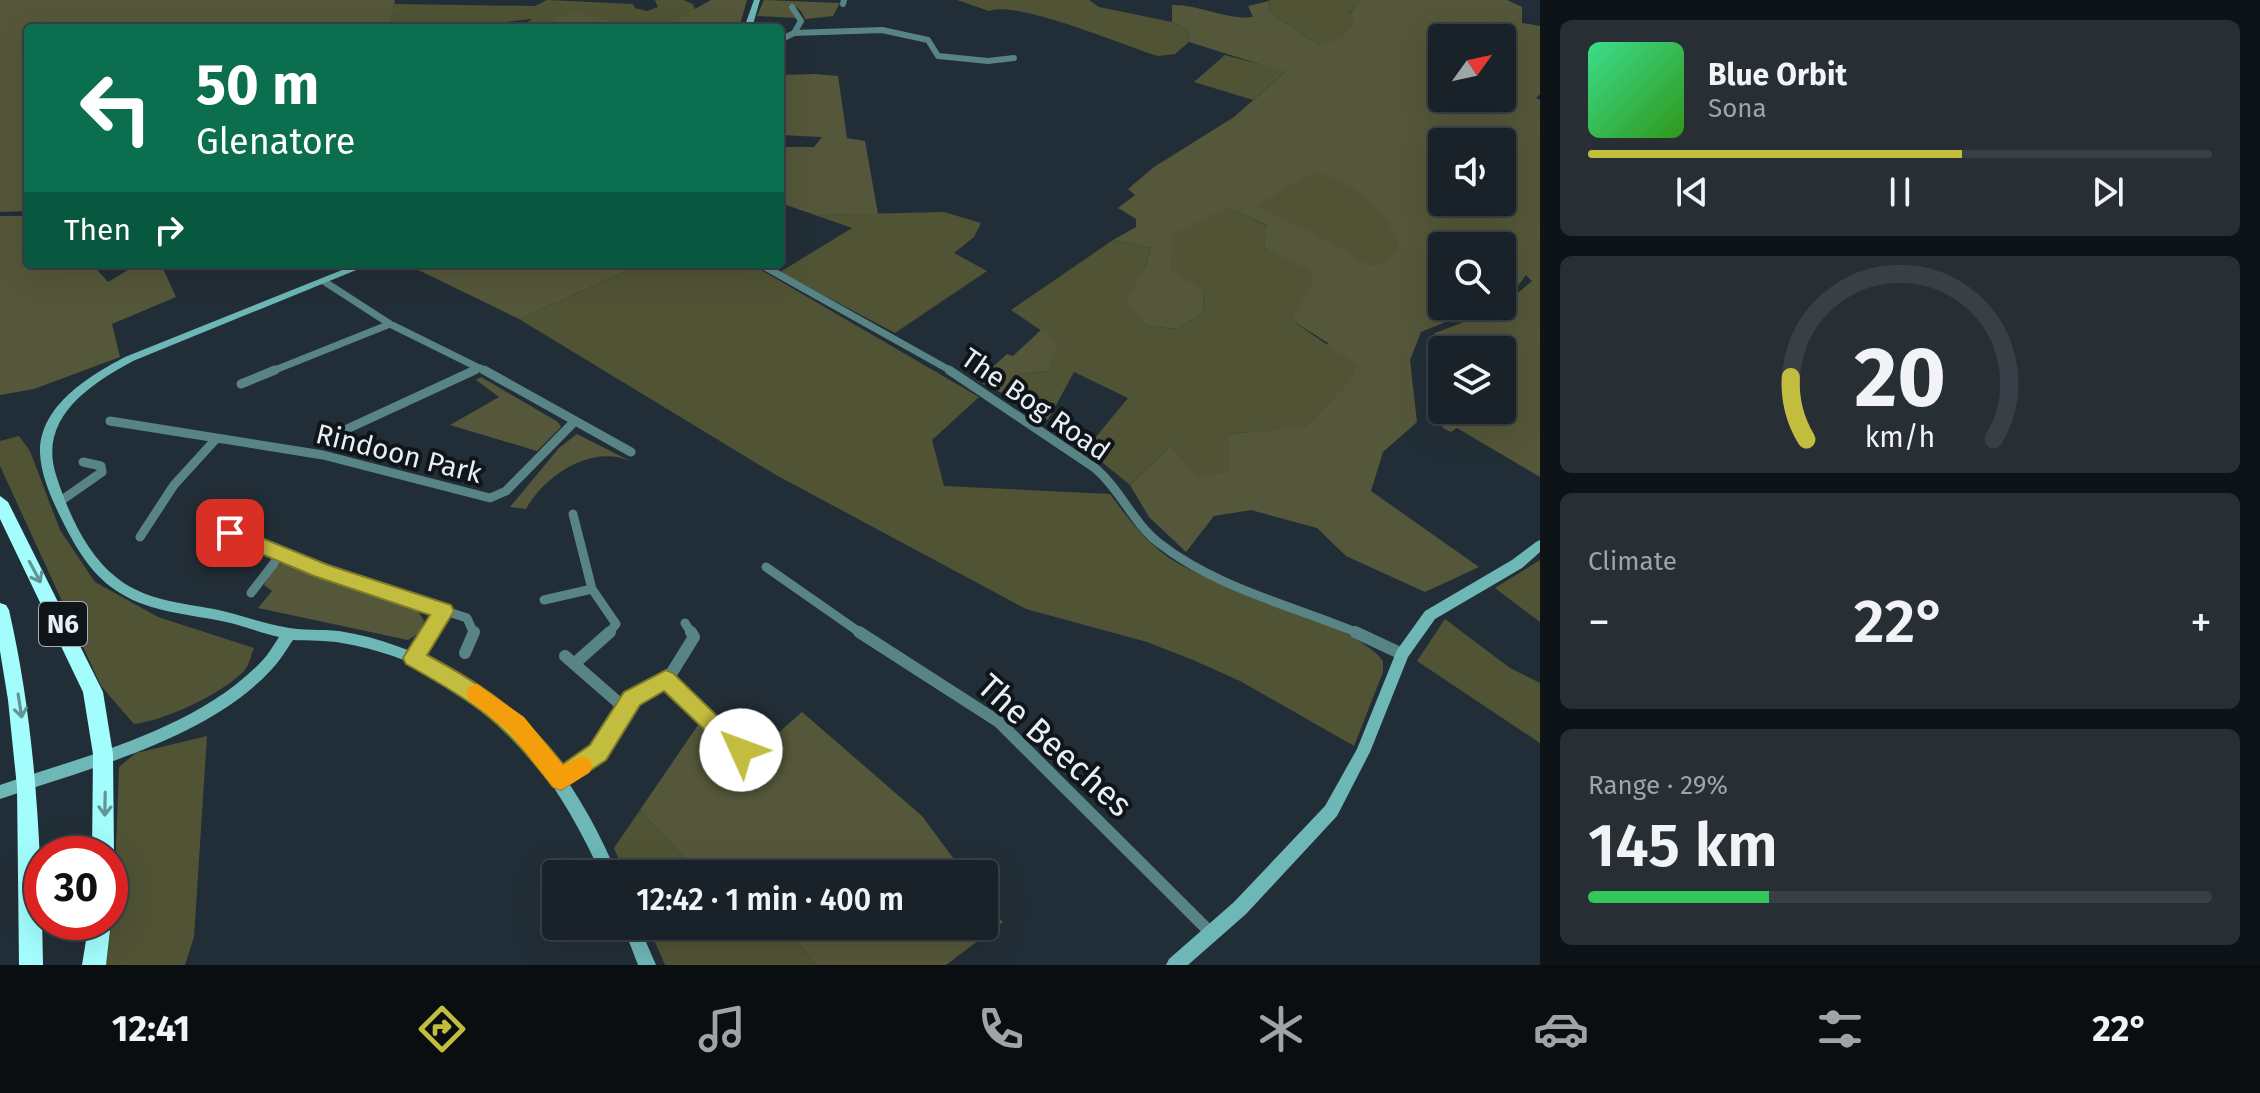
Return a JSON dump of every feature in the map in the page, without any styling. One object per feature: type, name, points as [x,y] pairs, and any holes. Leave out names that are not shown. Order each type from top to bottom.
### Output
[{"type":"highway","name":"N6","points":[[0,502],[93,692],[103,754],[103,836]]},
{"type":"highway","name":"N6","points":[[0,610],[15,668],[27,749],[31,833],[31,965]]},
{"type":"highway","points":[[94,965],[97,940]]},
{"type":"street","points":[[749,24],[757,0]]},
{"type":"street","points":[[792,7],[801,17],[794,33]]},
{"type":"street","points":[[784,38],[794,33],[882,30],[928,40],[933,43],[938,56],[988,61],[1014,58]]},
{"type":"street","points":[[357,268],[147,351],[95,378],[63,408],[45,438],[45,457],[62,500],[96,564],[110,579],[136,596],[156,604],[227,617],[289,634],[339,637],[413,658],[471,689],[527,735],[561,779],[602,860]]},
{"type":"street","name":"The Bog Road","points":[[767,268],[920,352],[1034,422],[1100,472],[1160,545],[1189,563],[1243,589],[1367,636],[1402,654]]},
{"type":"street","points":[[325,282],[390,324],[480,368],[631,452]]},
{"type":"street","points":[[241,384],[390,324]]},
{"type":"street","points":[[347,429],[480,368]]},
{"type":"street","points":[[110,421],[216,439]]},
{"type":"street","name":"Rindoon Park","points":[[216,439],[323,455],[494,498],[506,491],[575,421]]},
{"type":"street","points":[[140,537],[174,485],[216,439]]},
{"type":"street","points":[[62,500],[102,472],[101,466],[83,462]]},
{"type":"street","points":[[573,514],[592,589],[616,624],[574,664]]},
{"type":"street","points":[[230,533],[281,554],[467,618],[475,637],[465,653]]},
{"type":"street","points":[[1175,965],[1248,899],[1341,797],[1402,654],[1430,615],[1517,564],[1540,545]]},
{"type":"street","points":[[251,593],[281,554]]},
{"type":"street","name":"The Beeches","points":[[766,567],[863,635],[999,722],[1210,932]]},
{"type":"street","points":[[544,600],[592,589]]},
{"type":"street","points":[[413,658],[444,611]]},
{"type":"street","points":[[561,779],[595,756],[635,696],[666,679],[694,637],[685,623]]},
{"type":"street","points":[[0,792],[165,732],[214,708],[279,654],[289,634]]},
{"type":"street","points":[[565,656],[627,710]]},
{"type":"street","points":[[666,679],[741,750]]},
{"type":"street","points":[[637,940],[647,965]]},
{"type":"green space","points":[[0,0],[395,0],[391,24],[24,24],[24,211],[0,212]]},
{"type":"green space","points":[[547,0],[633,4],[635,8],[647,11],[658,7],[655,0],[683,0],[693,4],[695,10],[670,24],[619,24],[592,16],[565,14],[552,19],[556,24],[525,24],[532,19],[487,24],[391,24],[394,4],[535,6]]},
{"type":"green space","points":[[711,0],[747,0],[740,24],[668,24]]},
{"type":"green space","points":[[764,0],[840,3],[833,16],[805,19],[799,9],[788,5],[798,18],[757,16]]},
{"type":"green space","points":[[957,0],[1089,0],[1099,7],[1172,22],[1188,31],[1189,42],[1175,54],[1158,56],[1046,18],[1003,9],[989,11]]},
{"type":"green space","points":[[1269,0],[1363,1],[1349,13],[1355,22],[1343,37],[1320,46],[1270,12]]},
{"type":"green space","points":[[1362,0],[1507,0],[1522,7],[1522,23],[1540,26],[1540,94],[1536,98],[1540,100],[1540,477],[1457,428],[1451,432],[1443,428],[1442,424],[1516,424],[1516,336],[1432,336],[1469,320],[1516,320],[1516,294],[1532,281],[1526,275],[1516,289],[1516,232],[1428,232],[1428,320],[1451,320],[1421,332],[1410,360],[1417,422],[1383,452],[1371,491],[1479,567],[1425,592],[1346,556],[1317,528],[1251,510],[1214,516],[1186,552],[1149,517],[1130,485],[1170,446],[1229,434],[1273,430],[1328,343],[1291,320],[1302,297],[1281,257],[1264,248],[1266,225],[1227,207],[1204,290],[1203,314],[1176,329],[1147,326],[1125,300],[1145,268],[1151,248],[1113,240],[1136,227],[1136,219],[1118,208],[1135,195],[1128,189],[1154,167],[1234,117],[1285,72],[1189,42],[1188,31],[1172,22],[1172,5],[1253,17],[1248,6],[1269,1],[1270,12],[1320,46]]},
{"type":"green space","points":[[585,11],[622,24],[556,24],[551,19],[561,12]]},
{"type":"green space","points":[[1225,55],[1286,71],[1253,100],[1194,82]]},
{"type":"green space","points":[[784,75],[838,76],[847,138],[865,141],[878,214],[815,215],[784,204],[784,147],[814,147],[822,137],[784,135]]},
{"type":"green space","points":[[1316,171],[1367,198],[1384,217],[1399,245],[1387,263],[1370,266],[1313,233],[1256,206]]},
{"type":"green space","points":[[1228,207],[1267,226],[1264,248],[1309,270],[1313,282],[1291,320],[1357,365],[1351,380],[1307,427],[1229,434],[1229,472],[1198,477],[1170,446],[1130,485],[1086,449],[1128,398],[1074,372],[1048,420],[1002,393],[1020,374],[1048,371],[1058,342],[1011,310],[1113,240],[1151,248],[1145,268],[1126,300],[1147,326],[1176,329],[1203,314],[1204,290],[1171,272],[1172,235]]},
{"type":"green space","points":[[944,212],[981,223],[974,237],[954,253],[987,271],[895,333],[780,272],[852,228],[815,215]]},
{"type":"green space","points":[[0,216],[24,216],[24,268],[96,268],[108,282],[131,268],[163,268],[176,297],[112,324],[120,357],[34,389],[0,395]]},
{"type":"green space","points":[[414,268],[631,269],[519,319]]},
{"type":"green space","points":[[633,268],[758,268],[979,397],[932,440],[944,486],[1110,494],[1149,542],[1179,564],[1319,621],[1368,647],[1383,661],[1383,672],[1354,746],[1240,681],[1193,660],[1147,642],[1026,609],[776,475],[519,319]]},
{"type":"green space","points":[[1042,329],[1059,341],[1048,371],[1020,374],[1002,393],[977,381],[1007,354],[1013,356]]},
{"type":"green space","points":[[481,377],[558,422],[561,427],[537,451],[450,425],[499,397],[476,380]]},
{"type":"green space","points":[[577,434],[632,462],[617,457],[586,460],[558,474],[534,496],[526,509],[510,507],[559,448]]},
{"type":"green space","points":[[19,436],[30,451],[60,530],[95,582],[158,617],[254,648],[244,671],[221,689],[192,705],[134,724],[101,686],[0,466],[0,441]]},
{"type":"green space","points":[[1540,560],[1540,622],[1495,588]]},
{"type":"green space","points":[[286,562],[418,611],[424,621],[419,633],[408,640],[258,608],[272,591],[264,585],[268,577]]},
{"type":"green space","points":[[1445,619],[1510,668],[1540,683],[1540,743],[1417,661]]},
{"type":"green space","points":[[802,712],[922,816],[955,860],[686,860],[640,810],[700,722],[743,764]]},
{"type":"green space","points":[[207,736],[194,937],[185,965],[106,965],[109,940],[128,940],[128,836],[116,836],[119,767],[136,753]]},
{"type":"green space","points":[[640,810],[686,860],[619,860],[614,848]]},
{"type":"green space","points":[[654,940],[795,940],[817,965],[665,965]]},
{"type":"green space","points":[[795,940],[979,940],[946,965],[817,965]]},
{"type":"slow traffic","points":[[477,693],[517,724],[561,779],[581,766]]},
{"type":"route","points":[[230,533],[369,588],[444,611],[413,658],[471,689],[517,724],[561,779],[598,752],[632,698],[666,679],[741,750]]}]
